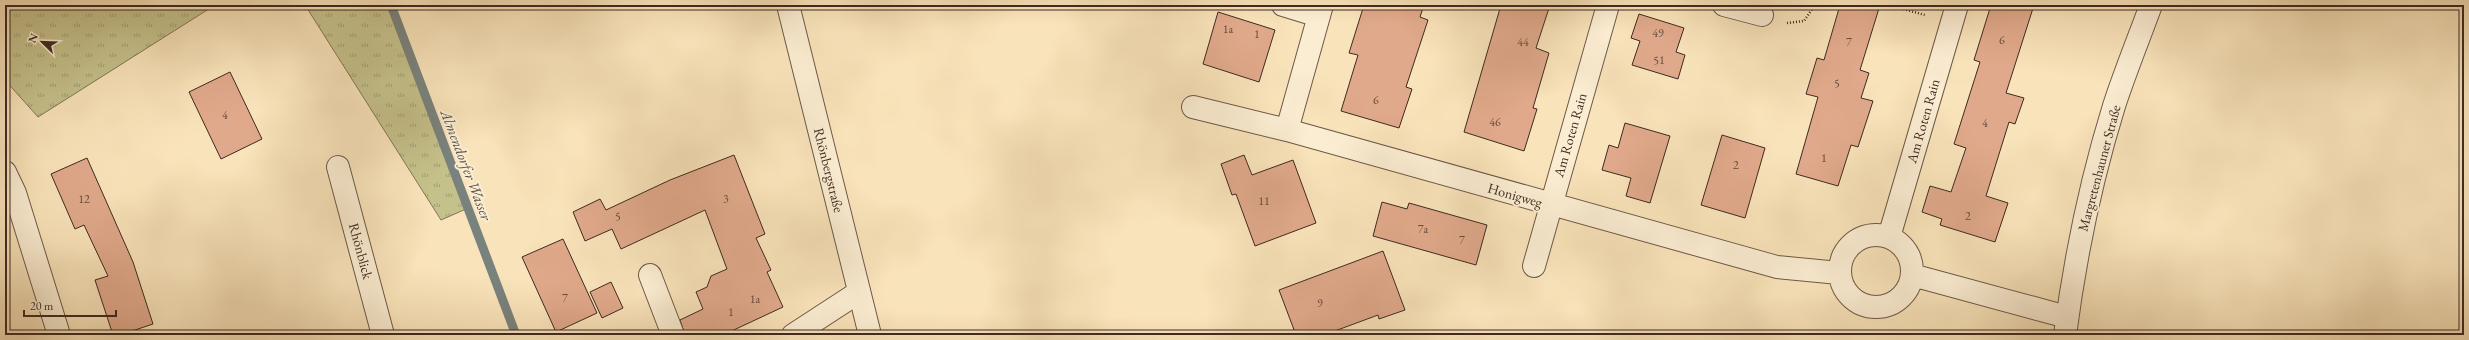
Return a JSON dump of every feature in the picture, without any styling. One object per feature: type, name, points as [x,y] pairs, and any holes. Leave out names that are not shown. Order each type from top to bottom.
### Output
[{"type":"street","name":"Rhönbergstraße","points":[[788,5],[870,335]]},
{"type":"street","points":[[1282,5],[1320,10],[1287,130]]},
{"type":"street","name":"Am Roten Rain","points":[[1534,266],[1550,204],[1608,5]]},
{"type":"street","points":[[1724,5],[1762,15]]},
{"type":"street","name":"Margretenhauner Straße","points":[[2066,326],[2082,230],[2097,168],[2114,106],[2151,5]]},
{"type":"street","name":"Am Roten Rain","points":[[1889,237],[1955,14]]},
{"type":"street","name":"Honigweg","points":[[1193,107],[1287,130],[1777,267],[1839,273]]},
{"type":"street","name":"Rhönblick","points":[[338,167],[383,335]]},
{"type":"street","points":[[5,172],[14,193],[59,335]]},
{"type":"street","points":[[1875,234],[1889,237],[1900,243],[1908,252],[1912,263],[1912,275],[1907,290],[1897,301],[1882,307],[1867,307],[1853,300],[1843,288],[1839,273],[1841,259],[1849,246],[1861,238],[1875,234]]},
{"type":"street","points":[[650,275],[673,335]]},
{"type":"street","points":[[1912,275],[2066,326]]},
{"type":"street","points":[[793,335],[859,292]]},
{"type":"path","points":[[1762,15],[1786,23],[1804,21],[1815,5]]},
{"type":"path","points":[[1889,5],[1955,14]]},
{"type":"green space","points":[[5,5],[215,5],[38,117],[5,80]]},
{"type":"green space","points":[[305,5],[387,5],[413,65],[466,209],[441,220]]},
{"type":"building","points":[[1364,5],[1424,5],[1420,17],[1428,20],[1406,87],[1412,89],[1399,128],[1341,111],[1358,55],[1349,53]]},
{"type":"building","points":[[1501,5],[1550,5],[1536,48],[1549,53],[1533,108],[1537,109],[1524,151],[1464,132]]},
{"type":"building","points":[[1840,5],[1880,5],[1860,70],[1869,73],[1861,98],[1873,101],[1858,147],[1851,145],[1838,186],[1796,174],[1818,97],[1806,94],[1817,58],[1824,60]]},
{"type":"building","points":[[1991,5],[2034,5],[2006,93],[2024,98],[2015,124],[2009,122],[1986,196],[2008,203],[1995,242],[1940,225],[1942,219],[1922,212],[1930,186],[1951,192],[1966,148],[1954,144],[1980,62],[1974,60]]},
{"type":"building","points":[[1218,12],[1275,30],[1259,82],[1203,64]]},
{"type":"building","points":[[1639,14],[1684,28],[1676,52],[1685,55],[1678,79],[1632,65],[1640,41],[1631,38]]},
{"type":"building","points":[[230,72],[262,139],[221,159],[189,92]]},
{"type":"building","points":[[1625,123],[1670,136],[1650,203],[1626,196],[1631,178],[1602,170],[1609,145],[1618,148]]},
{"type":"building","points":[[1722,135],[1765,148],[1745,218],[1701,205]]},
{"type":"building","points":[[734,155],[765,234],[756,238],[771,270],[767,272],[783,307],[723,335],[685,335],[680,320],[703,309],[696,292],[707,287],[711,276],[727,269],[705,210],[621,249],[612,229],[585,241],[573,212],[600,199],[606,210],[670,180]]},
{"type":"building","points":[[1244,155],[1252,175],[1293,160],[1316,223],[1255,246],[1236,194],[1232,195],[1221,164]]},
{"type":"building","points":[[87,158],[133,262],[153,324],[120,335],[113,335],[95,280],[108,276],[84,225],[75,229],[51,174]]},
{"type":"building","points":[[1382,202],[1407,209],[1409,203],[1487,225],[1476,265],[1373,236]]},
{"type":"building","points":[[563,239],[597,313],[556,332],[522,257]]},
{"type":"building","points":[[1383,251],[1405,310],[1379,319],[1378,315],[1324,335],[1296,335],[1279,290]]},
{"type":"building","points":[[611,282],[623,308],[602,318],[590,292]]},
{"type":"waterway","name":"Almendorfer Wasser","points":[[391,5],[516,335]]}]
